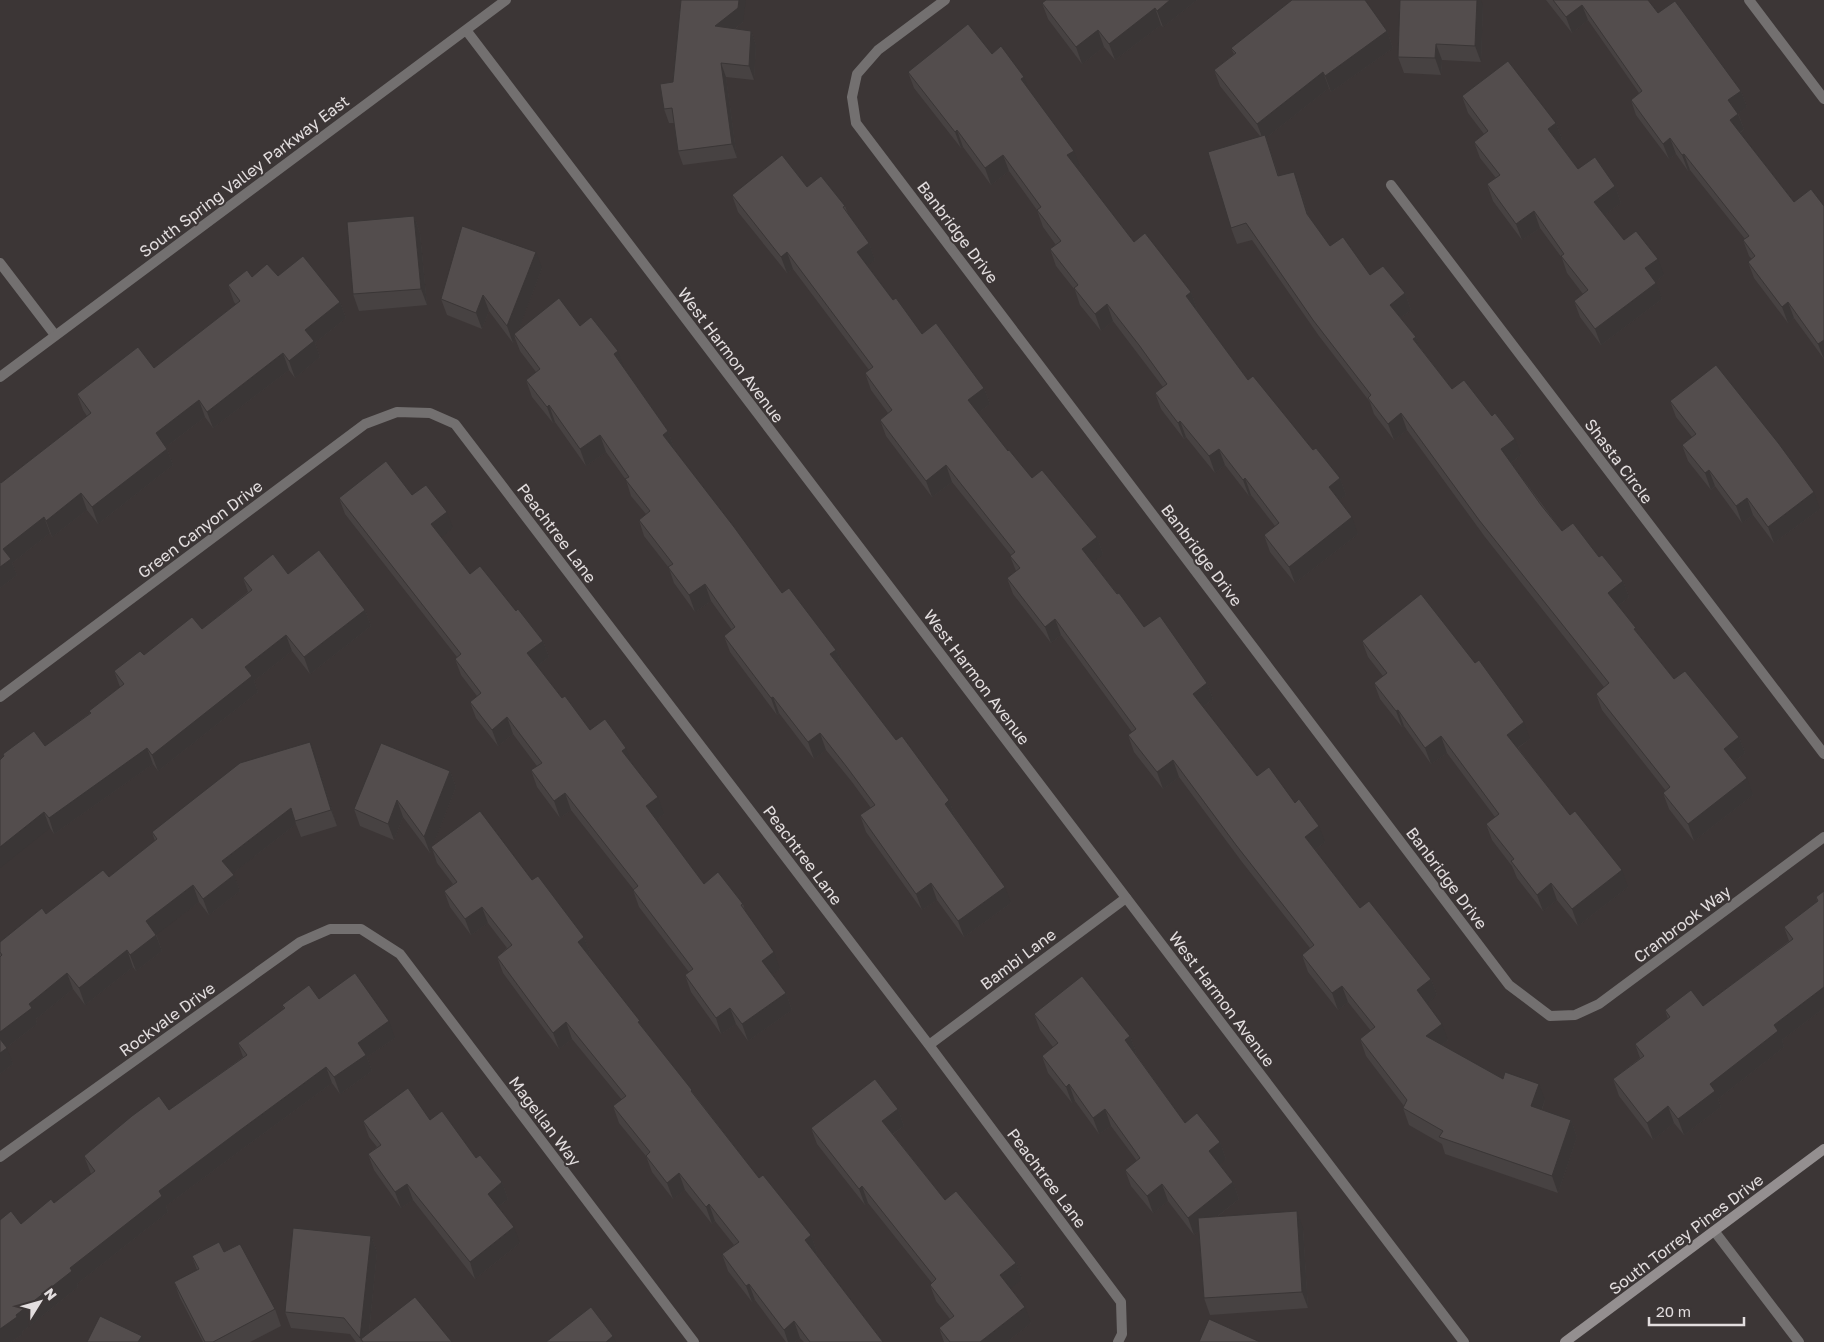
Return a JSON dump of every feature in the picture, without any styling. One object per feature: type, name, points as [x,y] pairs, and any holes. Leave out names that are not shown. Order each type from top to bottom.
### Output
[{"type":"main road","name":"South Torrey Pines Drive","points":[[1565,1342],[1824,1149]]},
{"type":"street","name":"South Spring Valley Parkway East","points":[[0,376],[506,0]]},
{"type":"street","name":"Banbridge Drive","points":[[945,0],[878,50],[857,74],[852,97],[856,123],[1497,970],[1509,985],[1550,1016]]},
{"type":"street","points":[[1749,0],[1824,99]]},
{"type":"street","name":"West Harmon Avenue","points":[[466,30],[1464,1342]]},
{"type":"street","name":"Shasta Circle","points":[[1390,185],[1824,754]]},
{"type":"street","points":[[0,263],[55,335]]},
{"type":"street","name":"Green Canyon Drive","points":[[0,697],[365,424],[397,412],[430,413]]},
{"type":"street","name":"Peachtree Lane","points":[[430,413],[455,424],[929,1045],[1120,1302],[1120,1338]]},
{"type":"street","name":"Cranbrook Way","points":[[1550,1016],[1575,1015],[1599,1004],[1824,838]]},
{"type":"street","name":"Bambi Lane","points":[[929,1045],[1126,898]]},
{"type":"street","name":"Rockvale Drive","points":[[0,1157],[300,942],[330,929],[361,929]]},
{"type":"street","name":"Magellan Way","points":[[361,929],[400,954],[694,1342]]},
{"type":"street","points":[[1715,1232],[1799,1342]]},
{"type":"building","points":[[681,0],[739,0],[738,8],[715,26],[751,31],[749,66],[721,63],[732,144],[678,151],[672,108],[664,109],[660,84],[673,82]]},
{"type":"building","points":[[1046,0],[1170,0],[1157,11],[1155,8],[1109,44],[1098,30],[1076,47],[1042,3]]},
{"type":"building","points":[[1292,0],[1365,0],[1387,31],[1325,76],[1323,72],[1257,124],[1214,70],[1236,53],[1231,48]]},
{"type":"building","points":[[1400,0],[1477,0],[1475,46],[1436,44],[1435,58],[1398,57]]},
{"type":"building","points":[[1553,0],[1648,0],[1658,13],[1675,1],[1741,91],[1728,100],[1738,114],[1730,120],[1794,202],[1811,189],[1824,206],[1824,340],[1818,344],[1788,302],[1782,307],[1748,262],[1755,256],[1743,240],[1749,236],[1670,138],[1663,144],[1631,100],[1642,91],[1582,5],[1566,17]]},
{"type":"building","points":[[968,24],[992,54],[1001,46],[1024,77],[1021,79],[1074,151],[1067,155],[1134,242],[1145,233],[1191,292],[1186,296],[1248,380],[1253,376],[1313,450],[1316,448],[1340,478],[1329,487],[1352,517],[1289,567],[1264,535],[1279,523],[1245,478],[1243,480],[1219,449],[1209,456],[1180,421],[1178,423],[1155,393],[1167,384],[1107,304],[1095,314],[1074,288],[1078,285],[1050,249],[1061,241],[1037,210],[1041,207],[1003,155],[985,168],[957,130],[955,132],[908,72]]},
{"type":"building","points":[[1508,61],[1556,123],[1548,129],[1578,169],[1595,157],[1615,186],[1594,202],[1624,240],[1636,231],[1658,259],[1645,268],[1656,283],[1595,329],[1574,301],[1588,290],[1561,256],[1564,254],[1534,211],[1516,224],[1487,184],[1500,175],[1474,142],[1488,131],[1462,96]]},
{"type":"building","points":[[1265,135],[1278,176],[1294,172],[1307,214],[1330,246],[1343,237],[1370,275],[1383,266],[1405,293],[1390,305],[1416,337],[1413,339],[1452,389],[1464,380],[1492,416],[1495,413],[1515,439],[1501,449],[1541,505],[1562,531],[1573,523],[1599,557],[1602,555],[1623,581],[1608,593],[1636,628],[1634,629],[1674,679],[1685,671],[1739,737],[1724,749],[1747,778],[1688,824],[1663,793],[1670,787],[1596,694],[1609,683],[1479,520],[1401,413],[1388,424],[1368,398],[1371,395],[1313,320],[1246,223],[1231,228],[1208,152]]},
{"type":"building","points":[[782,155],[807,187],[821,176],[845,206],[843,207],[869,243],[857,252],[893,300],[896,298],[922,334],[936,323],[984,388],[968,400],[1032,478],[1042,470],[1097,537],[1082,549],[1117,594],[1119,593],[1144,627],[1160,616],[1207,683],[1193,694],[1257,776],[1269,767],[1295,803],[1299,799],[1319,826],[1305,837],[1360,908],[1369,901],[1431,979],[1417,990],[1442,1024],[1426,1036],[1503,1079],[1505,1072],[1539,1084],[1531,1106],[1571,1120],[1552,1176],[1439,1137],[1443,1131],[1403,1108],[1407,1100],[1360,1039],[1375,1027],[1342,986],[1332,993],[1302,955],[1314,945],[1173,760],[1157,772],[1128,735],[1136,729],[1055,619],[1045,627],[1007,578],[1020,568],[1010,556],[1015,552],[946,465],[926,481],[880,420],[892,410],[865,373],[873,367],[787,252],[781,257],[732,195]]},
{"type":"building","points":[[414,216],[421,289],[353,294],[347,222]]},
{"type":"building","points":[[462,226],[536,252],[507,326],[483,295],[476,313],[441,299]]},
{"type":"building","points":[[303,256],[340,302],[305,330],[314,341],[289,361],[283,353],[207,412],[199,400],[156,433],[167,449],[92,507],[81,493],[46,521],[44,517],[3,549],[11,559],[0,567],[0,482],[91,413],[77,394],[138,347],[154,368],[240,301],[228,285],[247,270],[252,277],[267,264],[278,276]]},
{"type":"building","points":[[559,298],[580,326],[591,317],[618,351],[614,354],[668,431],[663,435],[782,593],[789,588],[836,650],[830,654],[896,740],[902,736],[949,800],[945,804],[1005,887],[958,921],[931,883],[916,894],[860,815],[875,805],[820,733],[808,742],[773,697],[771,698],[724,636],[735,627],[705,584],[689,595],[668,567],[673,564],[639,520],[650,511],[625,479],[629,477],[600,435],[580,449],[549,405],[547,407],[526,380],[540,369],[514,334]]},
{"type":"building","points":[[1716,365],[1779,444],[1814,492],[1768,527],[1747,498],[1736,506],[1709,470],[1705,473],[1682,445],[1696,434],[1670,401]]},
{"type":"building","points":[[386,461],[412,495],[426,485],[447,512],[431,524],[470,574],[480,566],[543,641],[527,653],[562,698],[565,696],[590,730],[605,719],[626,748],[622,751],[658,797],[646,806],[704,884],[718,872],[743,904],[741,905],[774,952],[762,961],[786,993],[742,1024],[730,1008],[716,1018],[685,975],[693,969],[633,890],[638,886],[565,793],[554,801],[531,770],[542,763],[507,717],[492,730],[470,702],[481,693],[455,659],[461,654],[339,498]]},
{"type":"building","points":[[319,550],[365,610],[304,657],[286,635],[245,667],[252,676],[152,755],[147,748],[49,818],[44,812],[0,847],[0,760],[4,756],[3,754],[34,731],[45,746],[91,713],[89,711],[124,684],[114,671],[140,651],[144,655],[192,617],[202,629],[252,590],[243,578],[273,554],[288,574]]},
{"type":"building","points":[[1421,594],[1475,663],[1479,660],[1524,722],[1507,735],[1570,815],[1575,811],[1622,870],[1572,909],[1551,883],[1537,895],[1511,861],[1514,859],[1486,824],[1499,814],[1441,736],[1425,748],[1398,710],[1396,711],[1374,683],[1387,673],[1362,641]]},
{"type":"building","points":[[310,742],[331,810],[295,821],[291,808],[222,861],[234,875],[203,899],[193,885],[146,921],[156,935],[130,955],[127,950],[79,988],[67,973],[29,1004],[32,1008],[0,1032],[0,957],[2,955],[0,952],[0,942],[42,908],[46,914],[103,870],[109,877],[157,839],[152,832],[240,763]]},
{"type":"building","points":[[381,743],[450,771],[424,837],[397,800],[388,824],[354,809]]},
{"type":"building","points":[[480,811],[532,880],[538,876],[584,937],[578,942],[640,1021],[638,1022],[691,1091],[759,1178],[763,1175],[811,1235],[805,1240],[883,1342],[810,1342],[794,1321],[784,1330],[749,1284],[746,1286],[722,1254],[739,1242],[709,1204],[706,1207],[679,1173],[667,1183],[646,1156],[650,1152],[613,1106],[626,1096],[566,1022],[553,1033],[497,957],[512,945],[482,907],[465,919],[444,891],[457,882],[431,847]]},
{"type":"building","points":[[1824,891],[1824,987],[1774,1025],[1778,1031],[1710,1084],[1715,1091],[1678,1119],[1668,1106],[1647,1123],[1613,1079],[1644,1056],[1635,1044],[1670,1017],[1665,1010],[1691,990],[1703,1006],[1793,939],[1784,927],[1818,901],[1816,897]]},
{"type":"building","points":[[355,973],[389,1021],[358,1043],[366,1055],[334,1077],[326,1067],[239,1131],[159,1191],[162,1196],[70,1268],[72,1271],[0,1329],[0,1220],[11,1211],[21,1224],[51,1199],[54,1203],[95,1171],[84,1156],[132,1116],[159,1096],[169,1110],[247,1055],[238,1043],[285,1008],[282,1005],[309,985],[319,999]]},
{"type":"building","points":[[1082,976],[1130,1036],[1125,1040],[1185,1123],[1197,1113],[1220,1142],[1209,1151],[1233,1182],[1188,1218],[1162,1184],[1147,1196],[1125,1170],[1140,1158],[1105,1109],[1093,1118],[1069,1084],[1066,1087],[1042,1056],[1058,1043],[1034,1014]]},
{"type":"building","points":[[0,1039],[7,1048],[0,1053]]},
{"type":"building","points":[[875,1079],[898,1109],[882,1121],[945,1200],[956,1191],[1016,1263],[1000,1275],[1025,1307],[980,1342],[950,1342],[939,1328],[954,1316],[930,1285],[936,1279],[862,1186],[859,1189],[811,1128]]},
{"type":"building","points":[[408,1088],[430,1120],[442,1111],[476,1158],[480,1155],[502,1182],[488,1194],[514,1227],[470,1262],[407,1184],[395,1192],[368,1154],[381,1145],[363,1121]]},
{"type":"building","points":[[1297,1211],[1302,1292],[1204,1298],[1198,1218]]},
{"type":"building","points":[[293,1228],[371,1236],[360,1338],[344,1318],[285,1312]]},
{"type":"building","points":[[219,1242],[224,1252],[240,1244],[275,1309],[213,1342],[205,1342],[174,1282],[199,1269],[192,1256]]},
{"type":"building","points":[[415,1297],[452,1342],[363,1342],[361,1339]]},
{"type":"building","points":[[591,1307],[613,1336],[606,1342],[546,1342]]},
{"type":"building","points":[[100,1316],[142,1336],[138,1342],[87,1342]]},
{"type":"building","points":[[1209,1319],[1260,1342],[1199,1342]]}]
